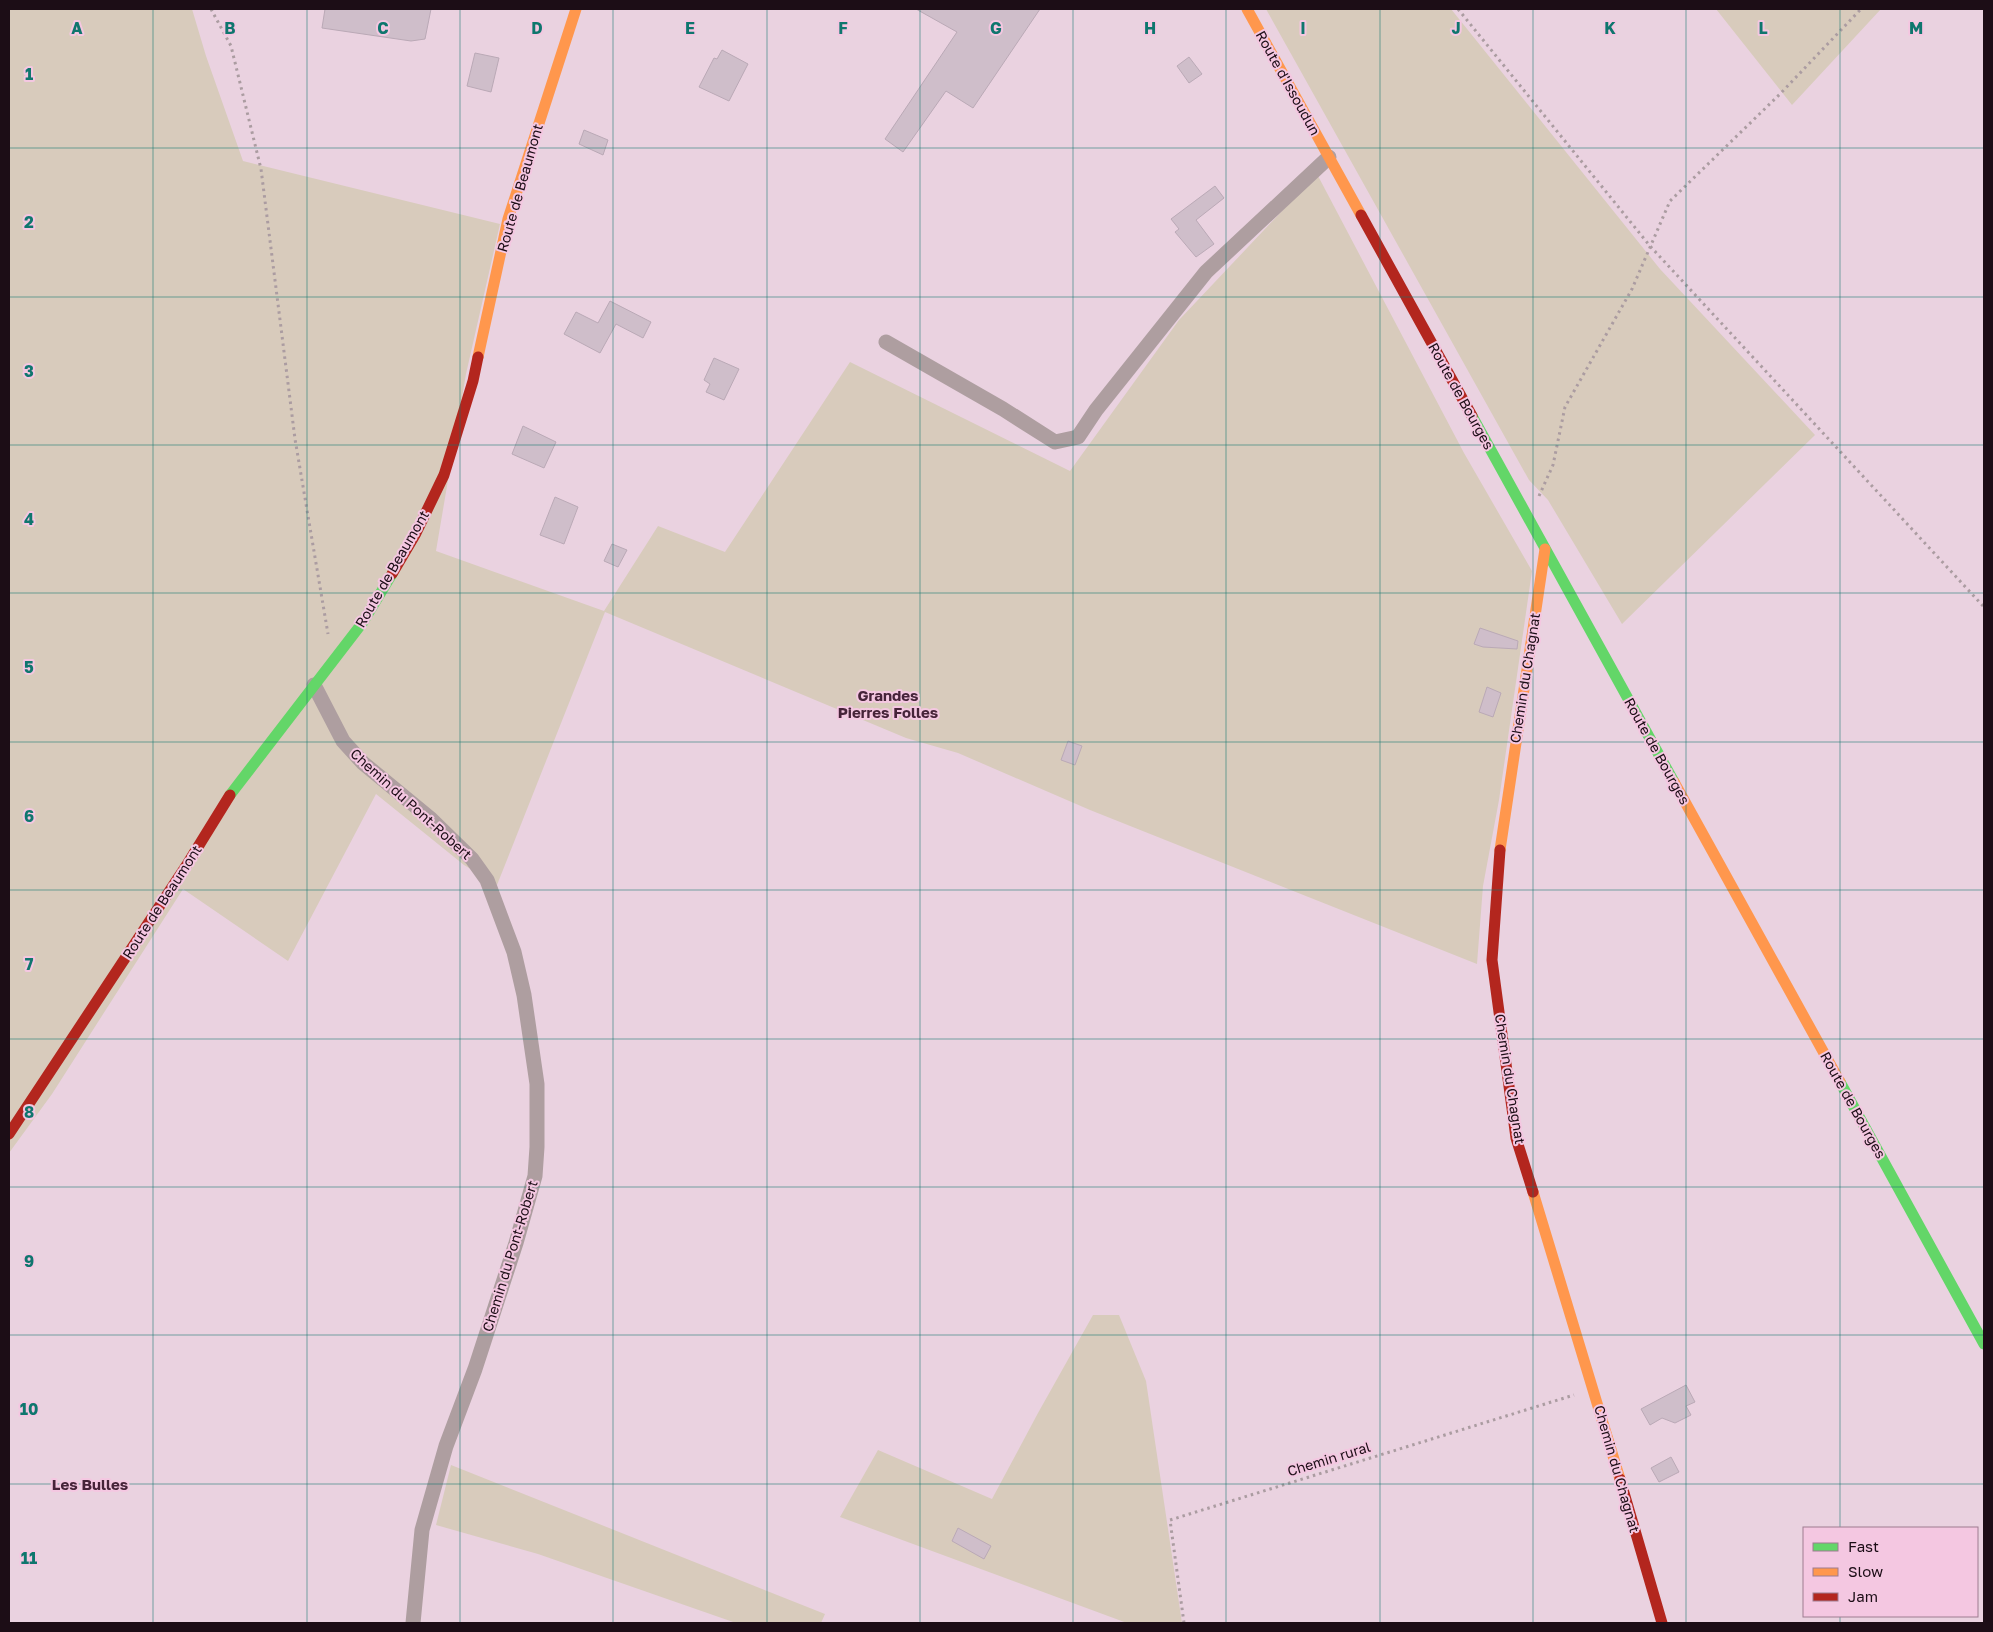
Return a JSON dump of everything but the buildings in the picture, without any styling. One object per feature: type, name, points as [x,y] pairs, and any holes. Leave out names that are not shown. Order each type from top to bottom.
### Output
[{"type":"street","name":"Route de Beaumont","points":[[9,1134],[234,789],[368,614],[415,535],[444,475],[473,381],[508,219],[576,9]]},
{"type":"street","name":"Route d'Issoudun","points":[[1247,9],[1330,157]]},
{"type":"street","points":[[886,342],[1055,442],[1078,437],[1096,410],[1206,272],[1330,157]]},
{"type":"street","name":"Route de Bourges","points":[[1330,157],[1984,1344]]},
{"type":"street","name":"Chemin du Chagnat","points":[[1545,549],[1528,652],[1500,853],[1492,960],[1516,1138],[1594,1389],[1662,1623]]},
{"type":"street","name":"Chemin du Pont-Robert","points":[[314,685],[343,741],[363,763],[431,819],[472,859],[487,880],[514,952],[524,994],[537,1084],[535,1176],[516,1243],[475,1368],[446,1446],[422,1530],[413,1623]]},
{"type":"path","points":[[210,9],[231,46],[261,169],[295,439],[332,662]]},
{"type":"path","points":[[1458,9],[1650,246],[1984,607]]},
{"type":"path","points":[[1529,520],[1553,465],[1565,408],[1632,289],[1670,201],[1780,94],[1860,9]]},
{"type":"path","name":"Chemin rural","points":[[1184,1623],[1170,1520],[1594,1389]]},
{"type":"shaded area","points":[[9,9],[192,9],[206,56],[243,161],[500,224],[466,374],[436,551],[604,611],[658,526],[725,552],[850,362],[1070,471],[1179,320],[1317,174],[1464,453],[1532,571],[1499,800],[1483,886],[1477,964],[1090,810],[958,753],[906,738],[605,612],[497,885],[464,865],[376,794],[288,961],[183,889],[52,1094],[9,1153]]},
{"type":"shaded area","points":[[1266,9],[1451,9],[1660,269],[1815,435],[1622,624],[1548,500],[1529,480]]},
{"type":"shaded area","points":[[1716,9],[1881,9],[1792,105]]},
{"type":"shaded area","points":[[1093,1315],[1119,1315],[1146,1381],[1182,1623],[1127,1623],[840,1517],[878,1450],[992,1499]]},
{"type":"shaded area","points":[[451,1465],[825,1614],[821,1623],[736,1623],[538,1554],[436,1525]]},
{"type":"traffic: fast","points":[[1472,416],[1674,782]]},
{"type":"traffic: fast","points":[[230,795],[363,622],[392,574]]},
{"type":"traffic: fast","points":[[1840,1082],[1984,1344]]},
{"type":"traffic: slow","points":[[478,357],[508,219],[576,9]]},
{"type":"traffic: slow","points":[[1247,9],[1361,215]]},
{"type":"traffic: slow","points":[[1500,850],[1545,549]]},
{"type":"traffic: slow","points":[[1674,782],[1840,1082]]},
{"type":"traffic: slow","points":[[1533,1192],[1620,1479]]},
{"type":"traffic: jam","points":[[1361,215],[1472,416]]},
{"type":"traffic: jam","points":[[392,574],[415,535],[444,475],[473,381],[478,357]]},
{"type":"traffic: jam","points":[[9,1134],[188,863],[230,795]]},
{"type":"traffic: jam","points":[[1500,850],[1492,960],[1516,1138],[1533,1192]]},
{"type":"traffic: jam","points":[[1620,1479],[1662,1623]]},
{"type":"district","name":"Grandes Pierres Folles","points":[[888,704]]},
{"type":"district","name":"Les Bulles","points":[[90,1485]]}]
